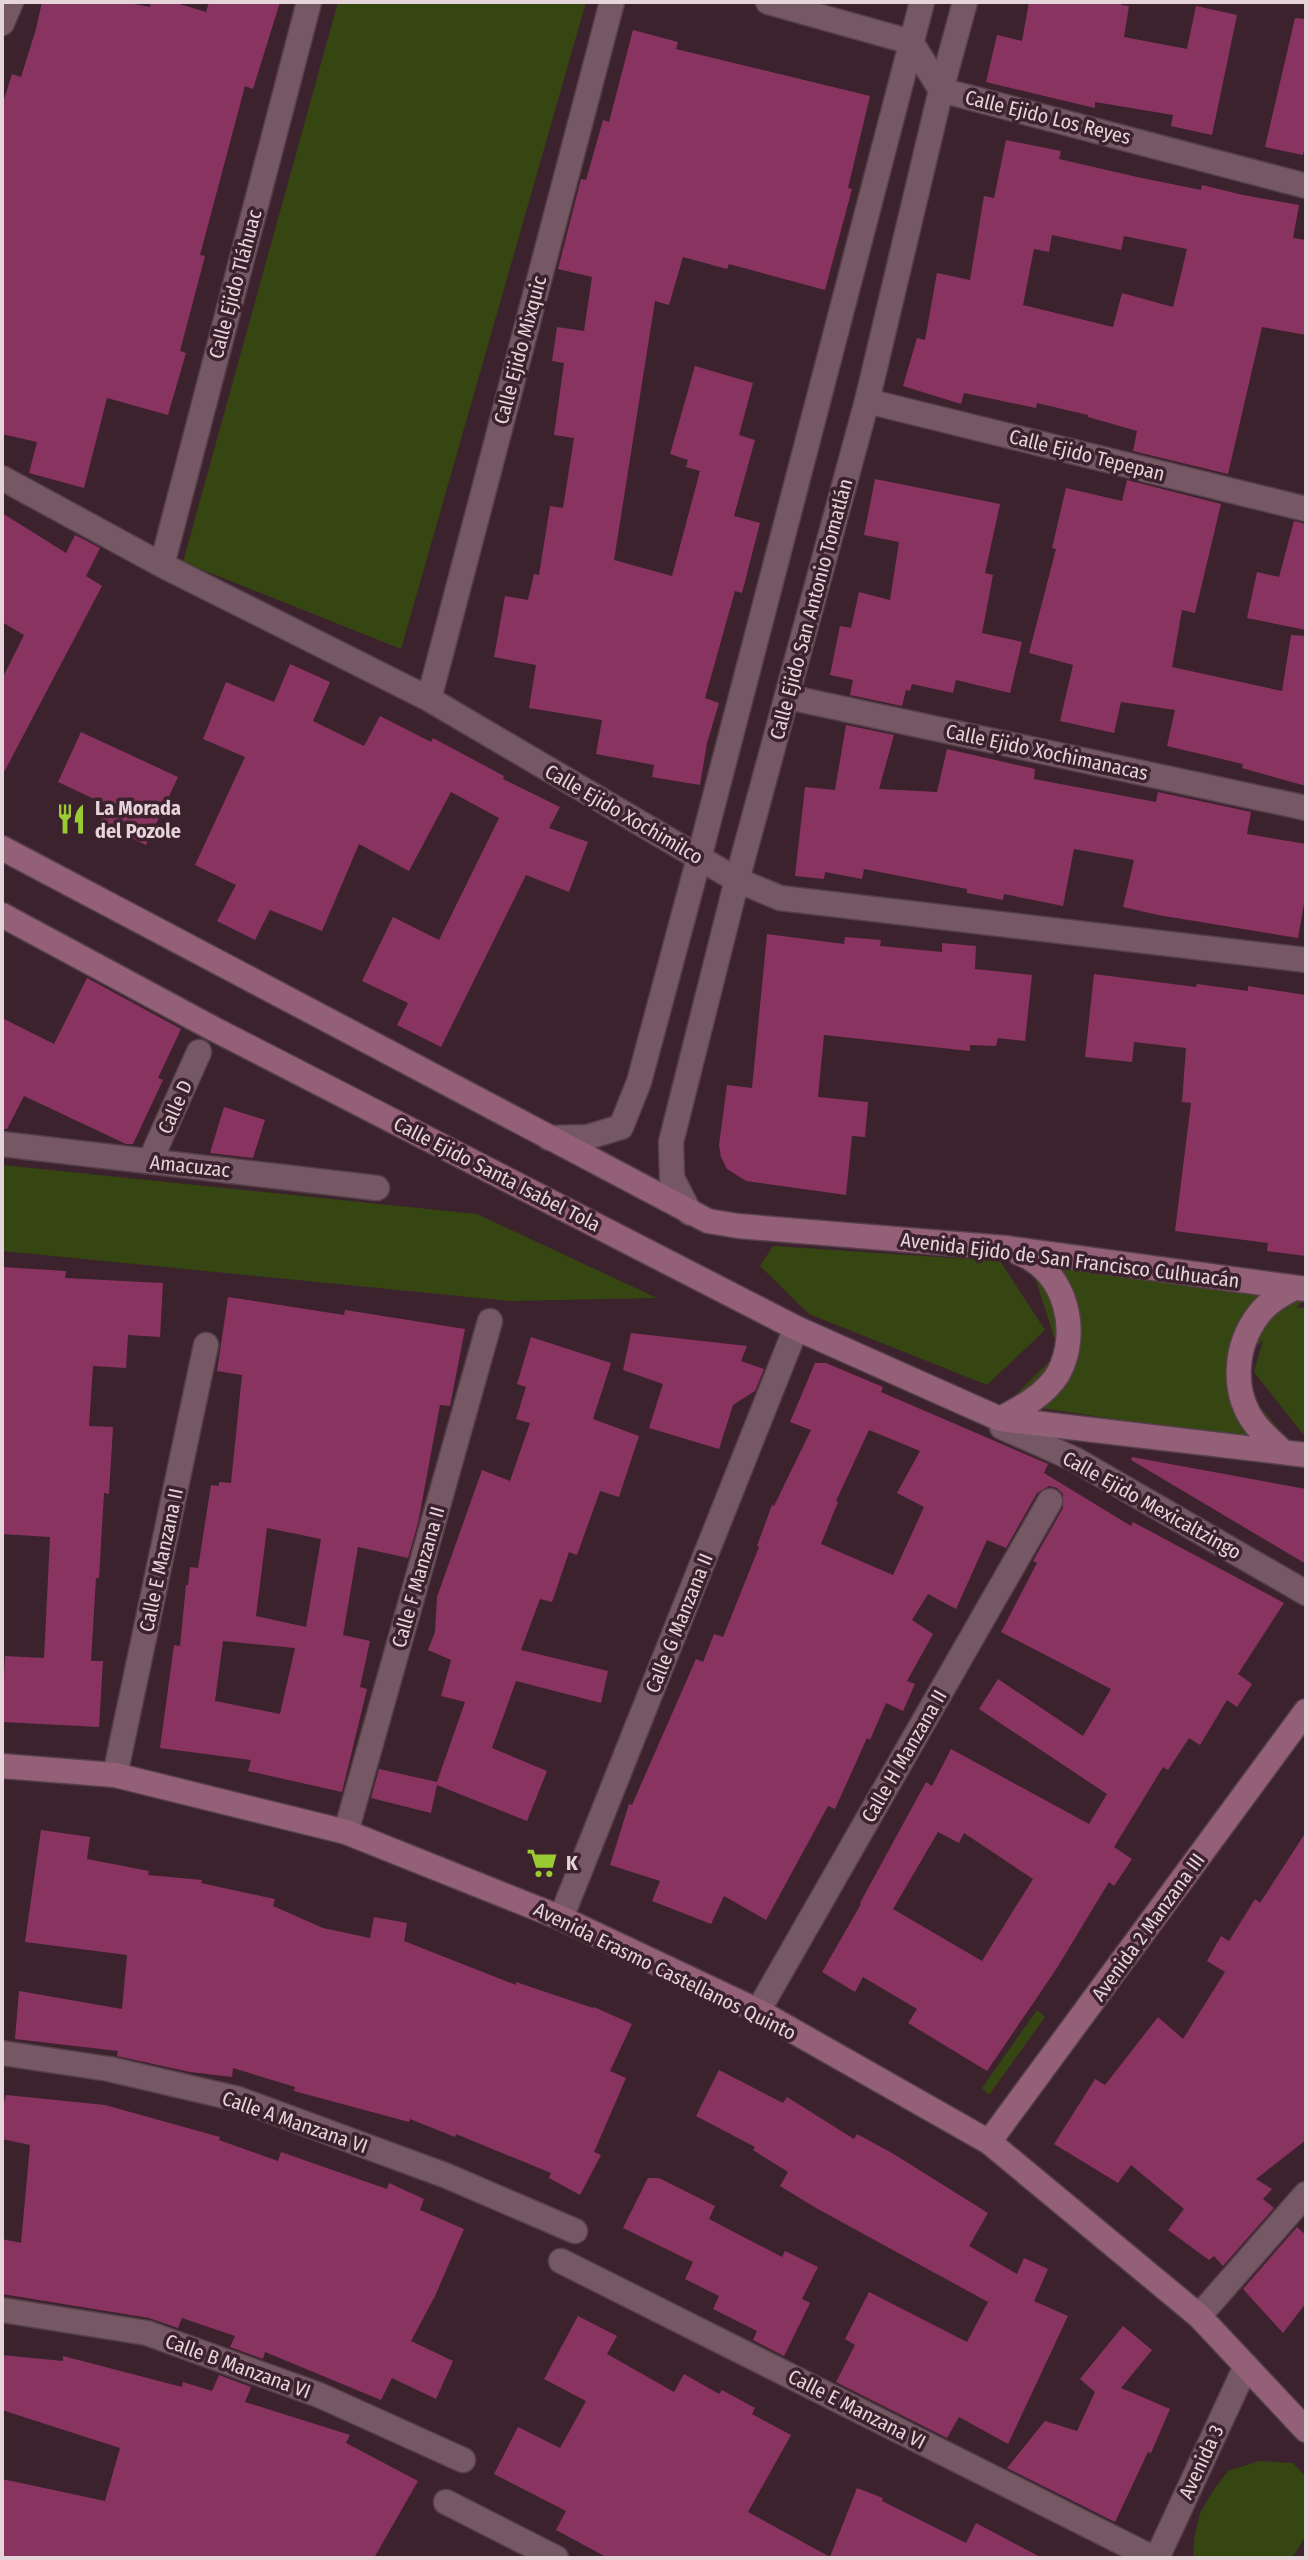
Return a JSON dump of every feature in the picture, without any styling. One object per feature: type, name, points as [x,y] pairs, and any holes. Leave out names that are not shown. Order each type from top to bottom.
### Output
[{"type":"street","points":[[2,23],[11,2]]},
{"type":"street","name":"Calle Ejido Tláhuac","points":[[162,565],[309,2]]},
{"type":"street","name":"Calle Ejido Mixquic","points":[[429,699],[612,2]]},
{"type":"street","points":[[768,2],[911,42]]},
{"type":"street","points":[[549,1138],[588,1137],[621,1127],[639,1082],[922,2]]},
{"type":"street","name":"Calle Ejido San Antonio Tomatlán","points":[[690,1213],[672,1178],[671,1142],[737,880],[867,401],[965,2]]},
{"type":"street","name":"Calle Ejido Los Reyes","points":[[911,42],[941,90],[1306,186]]},
{"type":"street","name":"Calle Ejido Tepepan","points":[[867,401],[1306,509]]},
{"type":"street","name":"Calle Ejido Xochimilco","points":[[2,478],[162,565],[429,699],[737,880],[780,898],[1306,960]]},
{"type":"street","name":"Calle Ejido Xochimanacas","points":[[788,697],[1306,808]]},
{"type":"street","points":[[2,848],[690,1213]]},
{"type":"street","name":"Calle Ejido Santa Isabel Tola","points":[[2,915],[212,1028],[796,1328],[1000,1419]]},
{"type":"street","name":"Calle D","points":[[150,1161],[199,1052]]},
{"type":"street","name":"Amacuzac","points":[[2,1144],[377,1188]]},
{"type":"street","name":"Avenida Ejido de San Francisco Culhuacán","points":[[690,1213],[708,1221],[738,1226],[1006,1248],[1300,1288]]},
{"type":"street","points":[[1000,1419],[1034,1400],[1047,1388],[1057,1374],[1069,1340],[1069,1320],[1055,1282],[1025,1255],[1006,1248]]},
{"type":"street","points":[[1294,1453],[1255,1424],[1245,1407],[1238,1369],[1241,1348],[1255,1320],[1276,1298],[1300,1288]]},
{"type":"street","name":"Calle F Manzana II","points":[[346,1832],[490,1321]]},
{"type":"street","name":"Calle G Manzana II","points":[[561,1918],[796,1328]]},
{"type":"street","name":"Calle E Manzana II","points":[[115,1775],[206,1345]]},
{"type":"street","points":[[1000,1419],[1294,1453]]},
{"type":"street","name":"Calle Ejido Mexicaltzingo","points":[[1000,1419],[1002,1427],[1074,1459],[1306,1593]]},
{"type":"street","name":"Calle H Manzana II","points":[[758,2011],[1050,1501]]},
{"type":"street","name":"Avenida 2 Manzana III","points":[[989,2142],[1306,1711]]},
{"type":"street","name":"Avenida Erasmo Castellanos Quinto","points":[[2,1766],[115,1775],[346,1832],[561,1918],[758,2011],[989,2142],[1199,2316],[1306,2430]]},
{"type":"street","name":"Calle A Manzana VI","points":[[2,2053],[109,2069],[238,2099],[447,2176],[575,2231]]},
{"type":"street","points":[[1199,2316],[1306,2194]]},
{"type":"street","name":"Calle E Manzana VI","points":[[561,2261],[1155,2558]]},
{"type":"street","name":"Calle B Manzana VI","points":[[2,2310],[147,2333],[319,2395],[463,2460]]},
{"type":"street","name":"Avenida 3","points":[[1155,2558],[1246,2366]]},
{"type":"street","points":[[446,2502],[556,2558]]},
{"type":"green space","points":[[338,2],[586,2],[401,649],[183,562]]},
{"type":"green space","points":[[2,1165],[477,1214],[657,1298],[511,1301],[2,1251]]},
{"type":"green space","points":[[773,1246],[1000,1261],[1045,1330],[987,1385],[809,1314],[760,1266]]},
{"type":"green space","points":[[1030,1262],[1279,1293],[1302,1302],[1296,1308],[1306,1307],[1306,1438],[1254,1372],[1263,1340],[1230,1371],[1293,1446],[1007,1403],[1059,1352]]},
{"type":"green space","points":[[1037,2010],[1045,2017],[989,2095],[982,2088]]},
{"type":"green space","points":[[1259,2461],[1293,2463],[1306,2477],[1306,2536],[1292,2558],[1193,2558],[1200,2513],[1215,2488],[1228,2471]]},
{"type":"building","points":[[42,2],[124,2],[150,7],[151,2],[173,2],[206,12],[209,2],[280,2],[253,89],[245,86],[200,255],[205,256],[180,351],[186,353],[168,415],[107,398],[84,488],[29,473],[37,442],[2,434],[2,106],[12,74],[21,77]]},
{"type":"building","points":[[1029,2],[1122,2],[1121,5],[1129,6],[1124,37],[1187,49],[1196,6],[1237,15],[1212,135],[1171,126],[1173,115],[1095,102],[1095,108],[986,82],[997,35],[1022,41]]},
{"type":"building","points":[[1295,18],[1306,19],[1306,141],[1303,155],[1265,147]]},
{"type":"building","points":[[633,30],[678,42],[676,49],[870,96],[848,188],[852,189],[825,290],[729,264],[727,269],[683,257],[669,305],[655,301],[614,560],[672,576],[700,471],[686,467],[688,460],[670,454],[695,366],[753,383],[739,435],[755,440],[734,516],[760,523],[742,593],[735,591],[705,698],[719,703],[707,743],[700,785],[652,777],[654,765],[596,754],[602,720],[529,708],[536,665],[494,657],[505,596],[528,600],[534,574],[539,575],[550,506],[563,508],[574,438],[554,435],[564,363],[552,361],[557,327],[584,331],[592,277],[558,269],[581,179],[586,180],[603,120],[609,122]]},
{"type":"building","points":[[1006,140],[1061,151],[1059,159],[1137,177],[1201,190],[1202,185],[1299,205],[1293,238],[1306,240],[1306,335],[1262,327],[1228,474],[1133,451],[1137,431],[1088,415],[1037,403],[1036,408],[964,393],[961,404],[903,386],[917,338],[925,340],[937,273],[970,280],[984,196],[994,198]],"holes":[[[1052,235],[1121,250],[1124,236],[1187,249],[1173,307],[1122,293],[1113,327],[1023,305],[1034,249],[1049,252]]]},
{"type":"building","points":[[875,479],[1000,504],[985,573],[993,575],[982,633],[1022,642],[1010,693],[956,680],[953,693],[912,684],[910,691],[906,690],[902,706],[850,695],[853,680],[830,675],[840,626],[851,628],[859,592],[890,600],[899,542],[864,535]]},
{"type":"building","points":[[1127,480],[1221,504],[1195,613],[1182,610],[1172,667],[1282,691],[1291,635],[1306,636],[1306,786],[1242,768],[1243,764],[1167,746],[1175,710],[1121,702],[1114,733],[1060,721],[1073,665],[1029,653],[1056,549],[1052,548],[1066,488],[1122,501]]},
{"type":"building","points":[[2,513],[66,553],[75,535],[100,548],[86,576],[102,586],[2,776],[2,679],[24,635],[2,622]]},
{"type":"building","points":[[1294,521],[1306,524],[1306,630],[1247,618],[1257,572],[1279,577]]},
{"type":"building","points":[[290,664],[330,682],[313,721],[364,746],[380,716],[431,742],[433,738],[504,776],[503,779],[560,807],[549,828],[588,842],[569,892],[526,875],[441,1047],[397,1025],[408,1003],[362,981],[393,917],[439,940],[499,818],[451,792],[409,871],[359,844],[322,931],[270,910],[255,940],[217,921],[236,885],[195,865],[245,757],[203,739],[226,682],[274,702]]},
{"type":"building","points":[[846,725],[894,735],[879,789],[937,792],[947,749],[1035,769],[1034,779],[1156,802],[1158,792],[1251,812],[1247,834],[1306,844],[1306,892],[1298,938],[1123,907],[1134,860],[1074,849],[1063,906],[1004,894],[1003,900],[967,893],[967,889],[864,869],[862,879],[825,872],[824,879],[795,876],[805,787],[835,790]]},
{"type":"building","points":[[81,732],[178,777],[146,845],[99,823],[107,805],[58,782]]},
{"type":"building","points":[[767,934],[844,944],[845,937],[881,940],[880,946],[942,952],[942,943],[976,946],[975,969],[1032,975],[1025,1041],[998,1038],[996,1046],[970,1045],[970,1051],[824,1035],[818,1097],[868,1102],[865,1137],[852,1136],[846,1195],[746,1181],[727,1169],[719,1145],[727,1085],[752,1088]]},
{"type":"building","points":[[1094,974],[1196,987],[1197,984],[1248,991],[1248,986],[1306,995],[1306,1256],[1267,1251],[1268,1243],[1175,1231],[1191,1103],[1182,1102],[1186,1048],[1134,1042],[1132,1062],[1085,1057]]},
{"type":"building","points":[[87,978],[181,1029],[158,1078],[163,1080],[133,1144],[126,1144],[24,1096],[7,1129],[2,1129],[2,1018],[54,1044]]},
{"type":"building","points":[[224,1107],[265,1120],[253,1158],[210,1153]]},
{"type":"building","points":[[2,1267],[66,1271],[65,1278],[163,1283],[160,1337],[128,1335],[126,1368],[93,1366],[89,1426],[113,1427],[109,1494],[104,1493],[99,1578],[96,1578],[91,1661],[103,1661],[99,1727],[2,1722],[5,1656],[44,1658],[50,1537],[2,1534]]},
{"type":"building","points":[[228,1297],[344,1315],[345,1310],[465,1329],[450,1406],[440,1405],[418,1523],[408,1558],[358,1547],[343,1635],[370,1641],[360,1687],[367,1689],[342,1792],[248,1771],[251,1760],[160,1748],[174,1645],[180,1646],[186,1585],[190,1567],[198,1568],[211,1485],[231,1483],[242,1375],[217,1371]],"holes":[[[267,1528],[321,1539],[306,1627],[256,1616]],[[223,1641],[295,1648],[280,1714],[215,1701]]]},
{"type":"building","points":[[631,1333],[747,1346],[741,1361],[764,1369],[755,1391],[733,1405],[719,1449],[649,1428],[663,1384],[623,1370]]},
{"type":"building","points":[[531,1337],[611,1363],[593,1419],[639,1436],[619,1497],[600,1491],[577,1555],[569,1552],[552,1602],[540,1599],[521,1650],[608,1671],[601,1703],[516,1681],[492,1748],[547,1771],[527,1821],[437,1785],[431,1813],[371,1798],[379,1769],[437,1782],[465,1702],[441,1696],[451,1660],[428,1650],[435,1632],[437,1597],[482,1470],[510,1481],[530,1423],[516,1419],[526,1387],[517,1384]]},
{"type":"building","points":[[815,1363],[826,1363],[883,1387],[881,1392],[1048,1464],[1044,1473],[1131,1526],[1133,1522],[1284,1603],[1238,1674],[1252,1684],[1237,1707],[1227,1700],[1200,1745],[1189,1738],[1168,1770],[1163,1767],[1114,1847],[1132,1859],[1114,1886],[1109,1882],[1055,1971],[987,2071],[908,2023],[917,2009],[863,1977],[855,1992],[822,1972],[926,1782],[932,1786],[951,1749],[1089,1824],[1107,1794],[979,1709],[998,1679],[1083,1736],[1111,1689],[1001,1632],[1037,1563],[1033,1561],[1063,1508],[1063,1494],[1057,1488],[1049,1486],[1037,1493],[1006,1548],[987,1540],[956,1609],[928,1594],[912,1620],[933,1634],[907,1681],[915,1684],[903,1711],[886,1703],[835,1809],[828,1806],[766,1920],[724,1896],[711,1924],[652,1901],[660,1881],[610,1865],[629,1804],[632,1805],[696,1659],[703,1662],[714,1634],[723,1637],[759,1547],[772,1505],[811,1430],[790,1422]],"holes":[[[869,1430],[920,1451],[897,1493],[924,1507],[893,1575],[821,1544],[836,1501]],[[938,1832],[959,1843],[964,1833],[1033,1879],[982,1961],[893,1909]]]},
{"type":"building","points":[[1132,1457],[1306,1489],[1306,1564],[1131,1460]]},
{"type":"building","points":[[41,1830],[90,1837],[87,1859],[149,1871],[148,1875],[202,1880],[201,1883],[275,1899],[273,1906],[323,1928],[370,1938],[374,1917],[407,1923],[404,1941],[516,1985],[516,1982],[594,2007],[632,2024],[610,2071],[626,2078],[594,2152],[601,2155],[580,2195],[549,2178],[551,2173],[456,2134],[455,2137],[410,2119],[409,2122],[294,2091],[295,2087],[233,2068],[232,2077],[190,2072],[117,2056],[118,2051],[15,2039],[19,1991],[122,2009],[127,1955],[25,1942]]},
{"type":"building","points":[[1306,1832],[1306,2140],[1256,2179],[1272,2189],[1263,2199],[1274,2208],[1223,2266],[1214,2256],[1209,2260],[1168,2230],[1184,2209],[1131,2165],[1118,2183],[1054,2144],[1095,2079],[1105,2085],[1158,2017],[1183,2039],[1225,1972],[1207,1961],[1221,1936],[1229,1941],[1255,1899],[1260,1903]]},
{"type":"building","points":[[719,2070],[783,2103],[787,2097],[854,2139],[857,2134],[988,2213],[969,2246],[1017,2274],[1024,2258],[1048,2269],[1034,2301],[1068,2316],[1008,2444],[959,2417],[947,2438],[836,2382],[855,2345],[845,2339],[869,2292],[967,2342],[988,2302],[780,2186],[788,2172],[753,2150],[755,2147],[696,2116]]},
{"type":"building","points":[[6,2095],[105,2105],[220,2137],[219,2140],[278,2161],[281,2152],[387,2189],[389,2183],[424,2199],[420,2210],[464,2229],[435,2296],[411,2341],[453,2361],[436,2399],[392,2378],[381,2400],[265,2352],[263,2359],[230,2347],[235,2336],[182,2318],[178,2328],[149,2318],[2,2294],[2,2239],[21,2243],[30,2145],[2,2139],[2,2110]]},
{"type":"building","points":[[648,2178],[659,2178],[715,2206],[709,2219],[782,2257],[785,2251],[818,2267],[802,2299],[810,2303],[784,2356],[753,2340],[757,2331],[713,2309],[719,2296],[685,2279],[693,2262],[623,2228]]},
{"type":"building","points":[[1297,2227],[1306,2235],[1306,2303],[1283,2333],[1243,2289]]},
{"type":"building","points":[[578,2316],[617,2336],[607,2354],[674,2392],[684,2374],[719,2394],[722,2390],[755,2408],[752,2414],[791,2435],[748,2512],[830,2557],[857,2488],[883,2498],[882,2501],[966,2543],[976,2523],[1042,2558],[608,2558],[556,2530],[566,2511],[494,2474],[518,2427],[560,2448],[586,2401],[544,2379]]},
{"type":"building","points":[[1123,2326],[1152,2350],[1121,2388],[1170,2409],[1115,2522],[1007,2468],[1045,2421],[1077,2431],[1095,2392],[1080,2379]]},
{"type":"building","points":[[2,2355],[63,2361],[63,2356],[182,2387],[183,2382],[212,2391],[219,2375],[251,2387],[245,2402],[350,2435],[346,2443],[418,2481],[374,2558],[2,2558],[2,2479],[105,2501],[120,2448],[2,2410]]},
{"type":"place","name":"La Morada del Pozole","points":[[71,819]]},
{"type":"place","name":"K","points":[[542,1863]]}]
